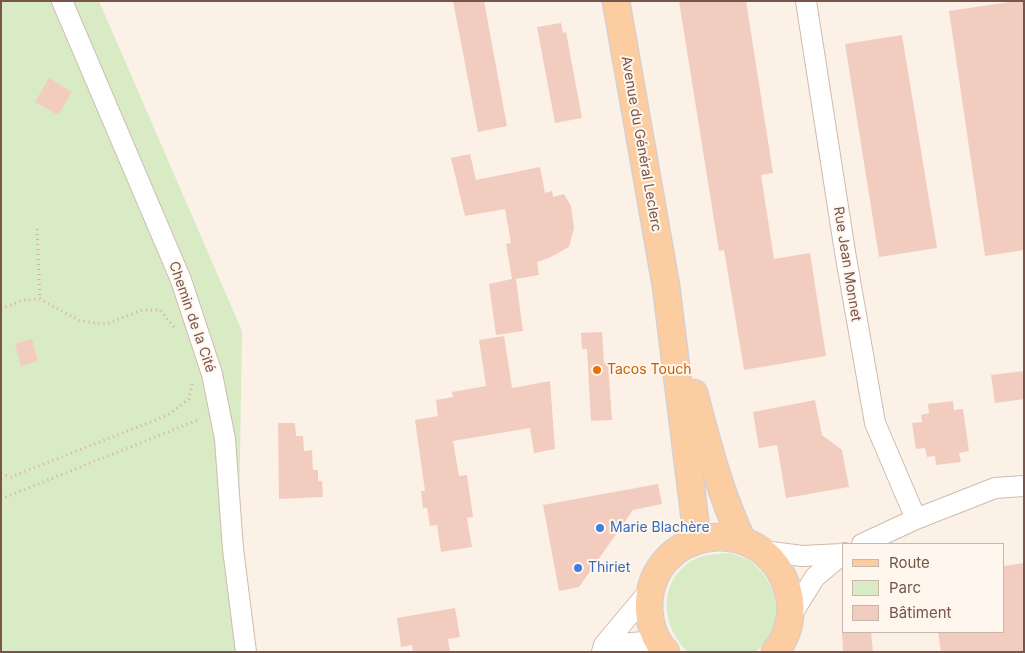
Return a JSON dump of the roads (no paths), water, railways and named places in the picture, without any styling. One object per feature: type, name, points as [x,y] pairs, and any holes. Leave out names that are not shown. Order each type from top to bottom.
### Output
[{"type":"main road","name":"Avenue du Général Leclerc","points":[[616,1],[666,286],[695,520],[689,543]]},
{"type":"main road","name":"Avenue du Général Leclerc","points":[[666,286],[709,450],[730,514],[753,545],[777,565],[785,578],[790,598],[790,617]]},
{"type":"main road","points":[[663,649],[650,618],[651,589],[657,573],[674,552],[689,543],[706,537],[723,536],[753,545]]},
{"type":"main road","points":[[775,652],[787,631],[790,617]]},
{"type":"street","name":"Chemin de la Cité","points":[[62,1],[181,280],[212,374],[225,439],[233,549],[246,652]]},
{"type":"street","name":"Rue Jean Monnet","points":[[806,1],[845,252],[875,423],[916,519]]},
{"type":"street","points":[[864,543],[916,519],[996,488],[1024,486]]},
{"type":"street","points":[[753,545],[802,556],[842,554]]},
{"type":"street","points":[[790,617],[815,577],[842,555]]},
{"type":"street","points":[[603,648],[651,589]]},
{"type":"street","points":[[603,648],[645,642],[663,649]]},
{"type":"place","name":"Tacos Touch","points":[[597,370]]},
{"type":"place","name":"Marie Blachère","points":[[600,528]]},
{"type":"place","name":"Thiriet","points":[[578,568]]}]
